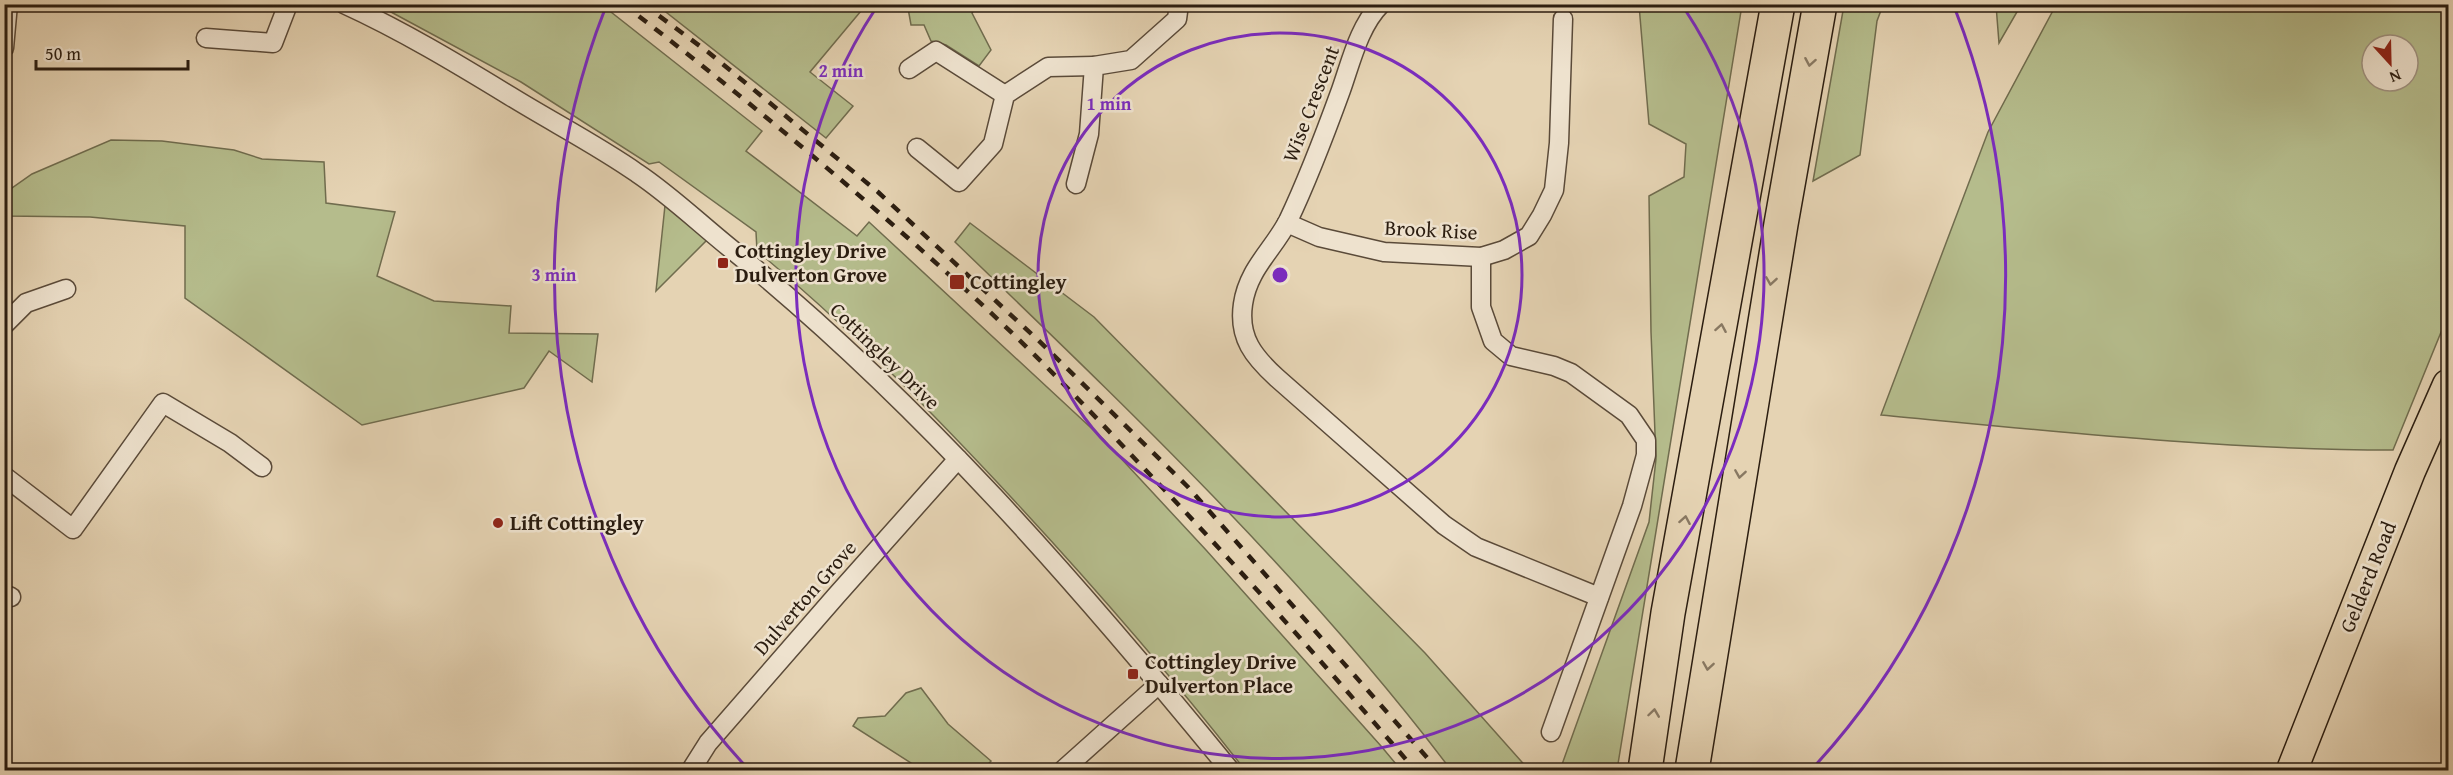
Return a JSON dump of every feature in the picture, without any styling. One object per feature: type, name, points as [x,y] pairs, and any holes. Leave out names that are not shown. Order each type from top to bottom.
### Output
[{"type":"highway","points":[[1645,771],[1668,613],[1743,208],[1778,4]]},
{"type":"highway","points":[[1692,771],[1780,224],[1820,4]]},
{"type":"main road","name":"Gelderd Road","points":[[2292,771],[2410,471],[2448,385]]},
{"type":"street","points":[[4,48],[8,4]]},
{"type":"street","points":[[206,38],[273,43],[288,4]]},
{"type":"street","name":"Cottingley Drive","points":[[344,4],[376,19],[492,85],[638,174],[793,300],[859,360],[958,459],[1031,537],[1159,684],[1230,771]]},
{"type":"street","points":[[917,148],[959,182],[993,144],[1005,95],[1048,67],[1094,66],[1131,60],[1177,19],[1179,4]]},
{"type":"street","name":"Wise Crescent","points":[[1381,4],[1364,30],[1287,223],[1258,263],[1243,304],[1248,346],[1256,359],[1435,517],[1460,536],[1476,547],[1599,597]]},
{"type":"street","name":"Brook Rise","points":[[1287,223],[1319,237],[1384,252],[1481,257],[1504,250],[1529,236],[1554,190],[1559,143],[1563,19]]},
{"type":"street","points":[[909,69],[936,51],[1005,95]]},
{"type":"street","points":[[1076,184],[1089,134],[1094,66]]},
{"type":"street","points":[[1481,257],[1481,307],[1493,341],[1511,356],[1571,373],[1629,415],[1640,427],[1646,440],[1646,455],[1641,478],[1551,732]]},
{"type":"street","points":[[4,325],[26,303],[66,288]]},
{"type":"street","points":[[4,476],[73,529],[163,403],[230,443],[262,467]]},
{"type":"street","name":"Dulverton Grove","points":[[691,771],[708,743],[958,459]]},
{"type":"street","points":[[1063,771],[1159,684]]},
{"type":"green space","points":[[378,5],[602,5],[762,131],[746,151],[857,236],[869,222],[1103,439],[1206,550],[1401,770],[1245,770],[1124,623],[996,481],[880,362],[757,251],[756,232],[659,162],[649,164],[521,82]]},
{"type":"green space","points":[[657,5],[866,5],[810,72],[853,106],[826,138]]},
{"type":"green space","points":[[891,5],[977,5],[972,13],[991,50],[979,66],[946,45],[931,41],[924,25],[911,25],[908,8]]},
{"type":"green space","points":[[1639,5],[1742,5],[1617,770],[1560,770],[1649,522],[1656,459],[1649,196],[1684,177],[1686,144],[1649,124]]},
{"type":"green space","points":[[1844,5],[1883,5],[1877,21],[1860,155],[1813,181]]},
{"type":"green space","points":[[1996,5],[2021,5],[1999,43]]},
{"type":"green space","points":[[2056,5],[2448,5],[2448,315],[2393,450],[2201,443],[1881,415],[1988,132]]},
{"type":"green space","points":[[111,140],[162,141],[234,150],[262,159],[324,162],[326,203],[395,212],[377,276],[434,301],[511,306],[509,333],[598,334],[592,382],[549,351],[524,388],[362,425],[185,298],[185,226],[90,217],[5,216],[5,193],[32,174]]},
{"type":"green space","points":[[666,196],[713,234],[656,291]]},
{"type":"green space","points":[[970,223],[1094,317],[1425,653],[1529,770],[1451,770],[1395,699],[1276,562],[1150,432],[955,242]]},
{"type":"green space","points":[[921,688],[948,724],[991,761],[983,770],[954,768],[952,770],[922,770],[853,726],[858,718],[885,716],[906,693]]},
{"type":"railway","points":[[623,4],[834,174],[916,245],[1026,346],[1208,537],[1313,652],[1415,770]]},
{"type":"railway","points":[[643,4],[708,52],[878,192],[1038,340],[1188,487],[1438,770]]},
{"type":"place","name":"Cottingley Drive Dulverton Grove","points":[[723,263]]},
{"type":"place","name":"Cottingley","points":[[957,282]]},
{"type":"place","name":"Lift Cottingley","points":[[498,523]]},
{"type":"place","name":"Cottingley Drive Dulverton Place","points":[[1133,674]]}]
